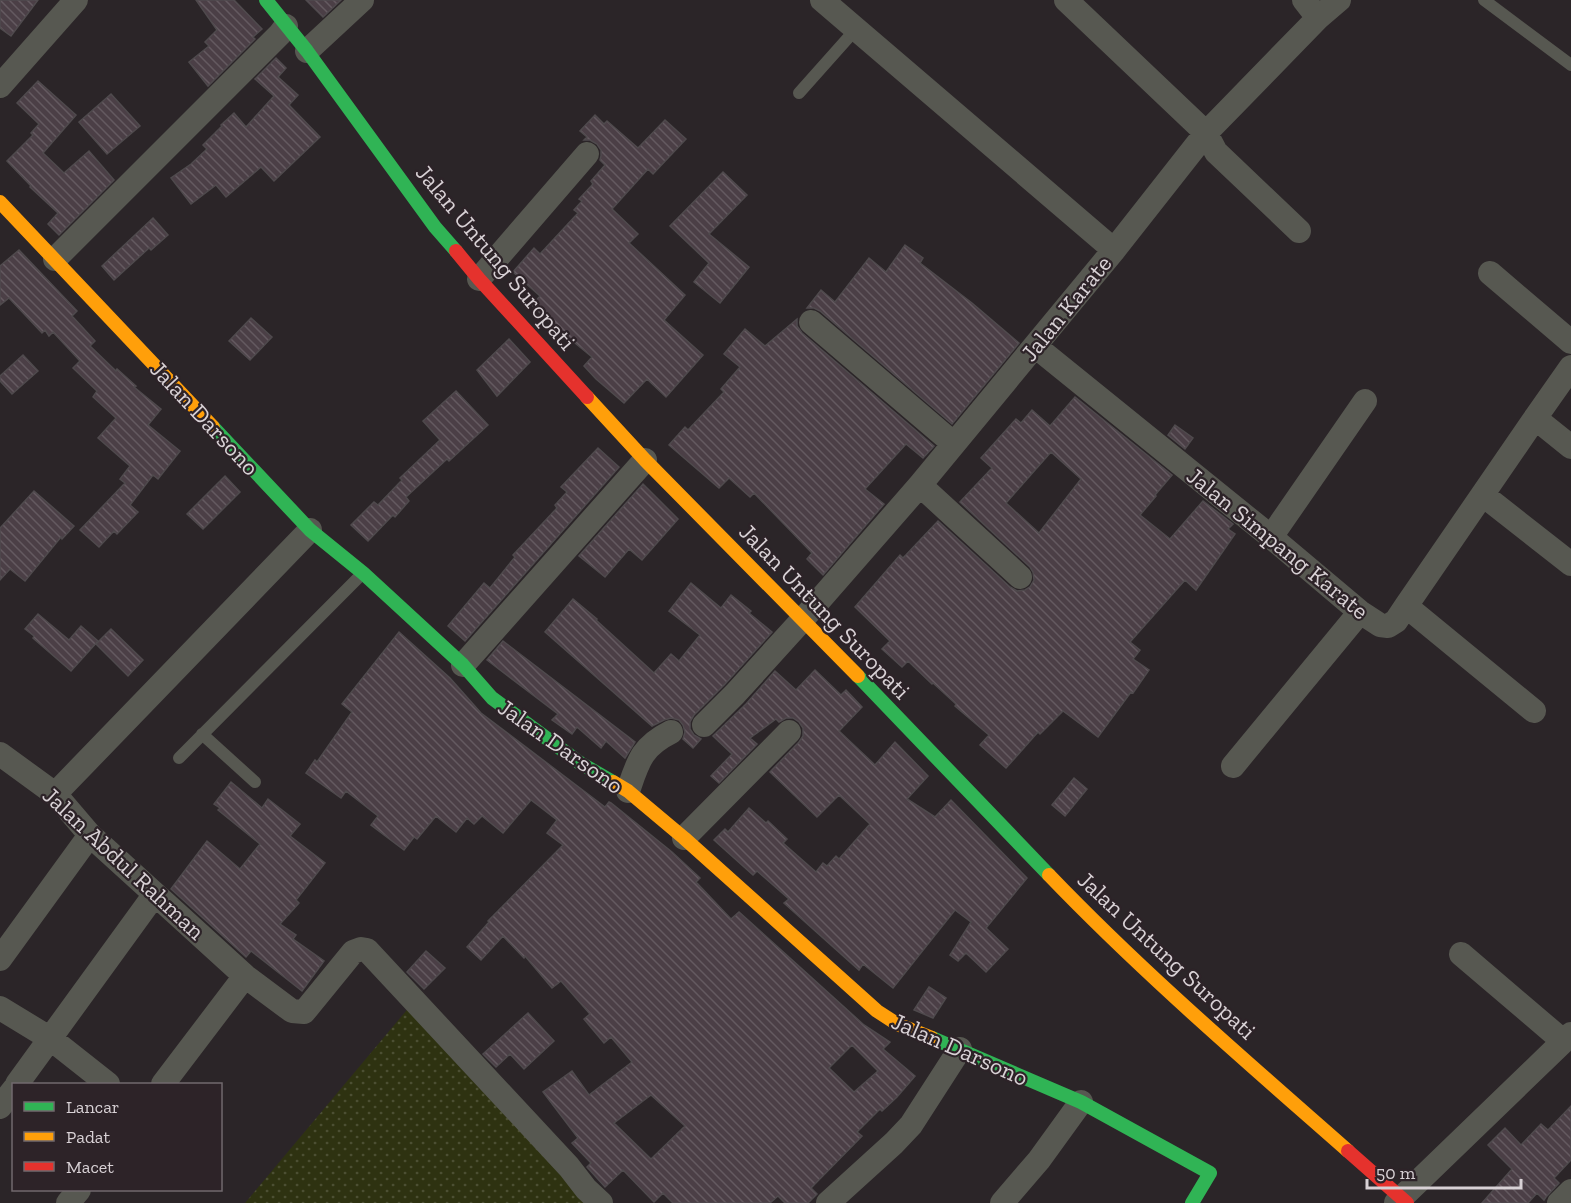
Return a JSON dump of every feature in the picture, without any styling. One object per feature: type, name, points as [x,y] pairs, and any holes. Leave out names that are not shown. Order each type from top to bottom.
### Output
[{"type":"main road","name":"Jalan Untung Suropati","points":[[266,0],[307,51],[435,227],[479,279],[645,460],[1104,930],[1401,1201]]},
{"type":"main road","name":"Jalan Darsono","points":[[0,202],[310,530],[363,573],[463,665],[492,698],[580,763],[627,791],[684,837],[877,1011],[897,1024],[1081,1102],[1210,1173],[1192,1203]]},
{"type":"street","points":[[0,86],[76,0]]},
{"type":"street","points":[[307,51],[362,0]]},
{"type":"street","points":[[822,0],[1114,250]]},
{"type":"street","points":[[1066,0],[1206,133],[1216,152],[1299,231]]},
{"type":"street","name":"Jalan Karate","points":[[704,725],[803,620],[920,485],[1114,250],[1206,133],[1311,9],[1339,0]]},
{"type":"street","points":[[55,259],[286,26]]},
{"type":"street","points":[[479,279],[587,154]]},
{"type":"street","points":[[1490,273],[1571,342]]},
{"type":"street","points":[[811,322],[954,444]]},
{"type":"street","name":"Jalan Simpang Karate","points":[[1035,346],[1360,612],[1380,625],[1388,626],[1396,621],[1571,368]]},
{"type":"street","points":[[1271,537],[1365,401]]},
{"type":"street","points":[[1535,418],[1571,447]]},
{"type":"street","points":[[463,665],[645,460]]},
{"type":"street","points":[[920,485],[1020,577]]},
{"type":"street","points":[[1483,495],[1571,564]]},
{"type":"street","points":[[55,794],[310,530]]},
{"type":"street","points":[[1406,606],[1534,711]]},
{"type":"street","points":[[1233,766],[1360,612]]},
{"type":"street","points":[[627,791],[641,756],[651,744],[671,732]]},
{"type":"street","points":[[684,837],[789,732]]},
{"type":"street","name":"Jalan Abdul Rahman","points":[[0,754],[55,794],[90,835],[245,976],[292,1011],[304,1012],[353,952],[361,949],[367,950],[601,1203]]},
{"type":"street","points":[[0,959],[90,835]]},
{"type":"street","points":[[18,1083],[155,894]]},
{"type":"street","points":[[1401,1201],[1567,1037],[1461,954]]},
{"type":"street","points":[[164,1083],[245,976]]},
{"type":"street","points":[[0,1008],[51,1039],[107,1083]]},
{"type":"street","points":[[828,1203],[894,1143],[910,1125],[960,1049]]},
{"type":"street","points":[[0,1107],[12,1092]]},
{"type":"street","points":[[1002,1203],[1039,1160],[1081,1102]]},
{"type":"street","points":[[68,1203],[78,1191]]},
{"type":"street","points":[[1559,1203],[1571,1191]]},
{"type":"lane","points":[[1484,0],[1571,65]]},
{"type":"lane","points":[[799,93],[856,29]]},
{"type":"lane","points":[[179,758],[363,573]]},
{"type":"lane","points":[[202,734],[255,782]]},
{"type":"green space","points":[[411,1005],[592,1203],[245,1203]]},
{"type":"building","points":[[0,0],[38,0],[11,36],[0,28]]},
{"type":"building","points":[[196,0],[234,0],[262,29],[208,86],[189,62],[209,46],[205,42],[217,30]]},
{"type":"building","points":[[306,0],[341,0],[323,17]]},
{"type":"building","points":[[276,58],[286,68],[278,77],[298,95],[289,105],[320,137],[274,181],[261,167],[226,197],[216,185],[191,204],[171,178],[207,149],[203,145],[234,113],[246,127],[274,96],[255,79]]},
{"type":"building","points":[[38,81],[76,115],[43,153],[64,173],[89,151],[114,180],[59,235],[48,224],[58,213],[7,161],[33,135],[31,133],[39,124],[17,103]]},
{"type":"building","points":[[111,94],[140,126],[107,154],[79,122]]},
{"type":"building","points":[[595,115],[604,124],[607,121],[638,148],[665,120],[686,139],[653,174],[648,169],[612,209],[638,234],[629,243],[685,295],[664,320],[703,355],[666,397],[647,379],[624,403],[584,366],[592,357],[532,305],[540,296],[513,272],[534,248],[540,254],[578,213],[574,210],[582,201],[579,199],[593,184],[591,181],[605,165],[600,160],[601,150],[597,144],[584,140],[587,137],[580,131]]},
{"type":"building","points":[[723,172],[747,195],[709,234],[749,267],[720,303],[694,282],[709,263],[670,226]]},
{"type":"building","points":[[153,218],[168,235],[151,250],[149,248],[114,280],[102,266]]},
{"type":"building","points":[[905,245],[923,258],[920,263],[1019,343],[952,424],[820,311],[807,308],[821,290],[835,302],[869,258],[886,272]]},
{"type":"building","points":[[19,250],[77,311],[72,316],[95,341],[90,346],[161,409],[148,425],[180,451],[158,479],[153,475],[130,505],[138,512],[117,534],[114,531],[99,547],[80,530],[125,483],[120,479],[130,466],[98,438],[116,418],[93,397],[97,391],[73,368],[80,361],[53,332],[49,336],[45,330],[42,333],[9,298],[0,305],[0,266]]},
{"type":"building","points":[[251,318],[272,337],[250,360],[229,341]]},
{"type":"building","points":[[797,319],[797,326],[802,333],[934,446],[923,458],[906,444],[865,489],[884,504],[823,575],[807,559],[812,553],[754,493],[750,497],[729,478],[719,488],[669,445],[685,427],[688,430],[724,392],[721,389],[740,367],[724,354],[745,329],[765,346]]},
{"type":"building","points":[[509,339],[530,362],[497,396],[477,370]]},
{"type":"building","points":[[23,355],[38,371],[12,394],[0,381],[0,376]]},
{"type":"building","points":[[456,391],[488,425],[406,497],[409,501],[368,541],[351,525],[374,502],[378,505],[402,480],[400,478],[440,440],[423,421]]},
{"type":"building","points":[[1075,397],[1172,475],[1140,515],[1170,539],[1203,501],[1233,524],[1228,529],[1235,534],[1196,590],[1185,580],[1130,642],[1140,650],[1133,659],[1149,670],[1098,737],[1063,711],[1040,734],[1038,732],[1006,768],[980,745],[989,735],[908,661],[902,667],[882,649],[890,641],[855,607],[900,555],[903,558],[938,521],[1010,587],[1017,591],[1030,587],[1034,580],[1030,567],[960,502],[992,468],[981,458],[1016,419],[1021,423],[1032,410],[1050,426]],"holes":[[[1051,452],[1081,479],[1039,533],[1006,503]]]},
{"type":"building","points":[[1175,425],[1193,438],[1185,449],[1168,435]]},
{"type":"building","points":[[598,448],[619,467],[465,641],[448,626],[484,583],[490,588],[515,557],[513,555],[557,508],[555,505],[567,492],[561,487]]},
{"type":"building","points":[[225,476],[240,492],[203,529],[187,514]]},
{"type":"building","points":[[643,484],[678,519],[642,560],[629,549],[605,577],[579,556]]},
{"type":"building","points":[[34,491],[74,526],[62,539],[61,537],[25,581],[10,569],[0,580],[0,528]]},
{"type":"building","points":[[691,583],[721,608],[731,595],[772,632],[694,715],[690,722],[690,729],[701,739],[693,748],[683,739],[685,732],[679,720],[671,718],[652,726],[545,632],[573,599],[654,673],[671,654],[679,661],[700,635],[669,611]]},
{"type":"building","points":[[38,614],[69,640],[81,626],[98,641],[71,671],[25,629]]},
{"type":"building","points":[[111,629],[143,660],[128,676],[96,644]]},
{"type":"building","points":[[399,632],[450,678],[481,713],[605,807],[609,802],[611,803],[672,852],[700,878],[696,882],[731,919],[739,912],[864,1025],[890,1042],[883,1049],[915,1076],[897,1097],[882,1111],[880,1109],[857,1132],[862,1136],[811,1188],[817,1194],[808,1203],[785,1203],[778,1196],[770,1203],[673,1203],[663,1193],[654,1202],[623,1170],[605,1187],[587,1167],[591,1163],[572,1143],[578,1138],[543,1092],[572,1071],[589,1095],[632,1062],[611,1037],[604,1043],[584,1019],[590,1014],[561,981],[552,988],[525,956],[524,958],[503,936],[481,960],[467,947],[488,921],[563,845],[547,833],[557,820],[531,800],[503,833],[482,816],[474,824],[467,818],[456,832],[436,816],[417,839],[414,837],[404,850],[371,825],[378,816],[346,791],[341,798],[306,773],[315,760],[317,762],[352,712],[342,704]],"holes":[[[852,1045],[878,1071],[854,1092],[829,1068]],[[651,1095],[685,1126],[651,1159],[614,1123]]]},
{"type":"building","points":[[503,641],[635,742],[625,758],[606,741],[601,748],[577,727],[572,734],[552,720],[558,714],[487,660]]},
{"type":"building","points":[[815,670],[841,695],[846,690],[862,707],[839,731],[875,765],[895,742],[928,776],[907,799],[935,817],[951,800],[1027,878],[986,928],[1008,949],[986,972],[966,953],[958,961],[950,955],[971,922],[955,910],[893,988],[863,964],[859,970],[784,903],[789,899],[757,871],[753,875],[714,840],[725,829],[728,832],[749,808],[766,823],[768,821],[787,839],[783,843],[816,872],[823,863],[827,866],[836,856],[839,859],[870,824],[839,795],[817,817],[770,772],[803,736],[803,728],[793,718],[786,718],[779,722],[776,719],[750,738],[757,744],[719,783],[711,776],[732,754],[713,736],[775,671],[796,690]]},
{"type":"building","points":[[1074,778],[1087,789],[1065,816],[1052,805]]},
{"type":"building","points":[[231,782],[262,808],[268,799],[300,824],[290,836],[325,863],[296,900],[299,903],[280,924],[296,935],[293,939],[324,961],[302,991],[251,951],[246,957],[171,889],[207,841],[240,869],[260,844],[218,810],[220,808],[214,804]]},
{"type":"building","points":[[426,951],[445,968],[424,989],[407,972]]},
{"type":"building","points":[[929,987],[946,998],[933,1018],[914,1010]]},
{"type":"building","points":[[528,1013],[554,1041],[524,1069],[510,1054],[496,1067],[483,1054]]},
{"type":"building","points":[[1571,1106],[1571,1160],[1554,1178],[1559,1183],[1544,1200],[1537,1193],[1528,1203],[1482,1203],[1512,1169],[1488,1145],[1505,1128],[1521,1145],[1541,1124],[1548,1130]]},
{"type":"traffic: fast","points":[[266,0],[307,51],[435,227],[456,251]]},
{"type":"traffic: fast","points":[[213,427],[310,530],[363,573],[463,665],[492,698],[580,763],[613,782]]},
{"type":"traffic: fast","points":[[858,676],[1049,875]]},
{"type":"traffic: fast","points":[[932,1038],[1081,1102],[1210,1173],[1192,1203]]},
{"type":"traffic: slow","points":[[0,202],[213,427]]},
{"type":"traffic: slow","points":[[587,397],[645,460],[858,676]]},
{"type":"traffic: slow","points":[[613,782],[628,791],[684,838],[877,1011],[897,1024],[932,1038]]},
{"type":"traffic: slow","points":[[1049,875],[1158,982],[1348,1151]]},
{"type":"traffic: jam","points":[[456,251],[587,397]]},
{"type":"traffic: jam","points":[[1348,1151],[1407,1203]]}]
